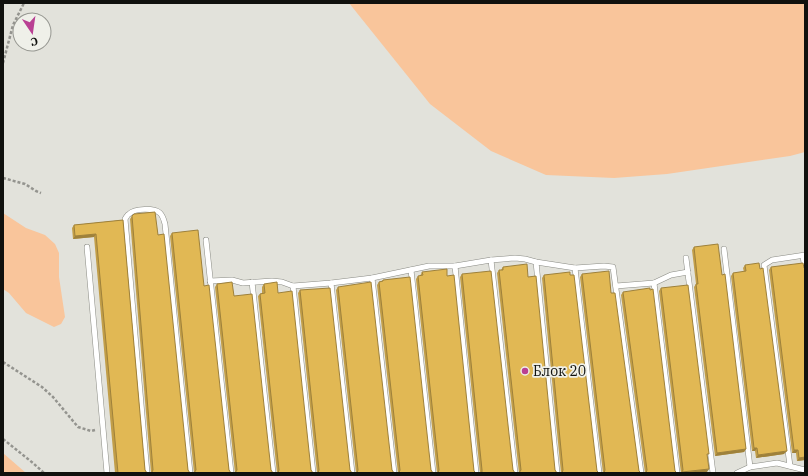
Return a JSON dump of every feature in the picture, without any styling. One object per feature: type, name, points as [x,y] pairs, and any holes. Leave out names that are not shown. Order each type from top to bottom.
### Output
[{"type":"lane","points":[[147,473],[125,219],[133,211],[149,209],[160,212],[164,217],[166,224],[190,473]]},
{"type":"lane","points":[[206,240],[231,473]]},
{"type":"lane","points":[[87,247],[108,473]]},
{"type":"lane","points":[[724,249],[750,467]]},
{"type":"lane","points":[[790,466],[764,265],[772,260],[804,256],[805,269]]},
{"type":"lane","points":[[210,281],[272,281],[282,282],[293,286],[372,278],[429,266],[455,266],[515,258],[575,268],[604,266],[614,267],[641,473]]},
{"type":"lane","points":[[686,258],[713,473]]},
{"type":"lane","points":[[491,260],[515,473]]},
{"type":"lane","points":[[536,262],[558,473]]},
{"type":"lane","points":[[455,266],[476,473]]},
{"type":"lane","points":[[575,268],[599,473]]},
{"type":"lane","points":[[411,270],[433,473]]},
{"type":"lane","points":[[616,286],[654,283],[670,274],[688,272]]},
{"type":"lane","points":[[372,278],[394,473]]},
{"type":"lane","points":[[252,282],[273,473]]},
{"type":"lane","points":[[331,283],[352,473]]},
{"type":"lane","points":[[654,283],[677,473]]},
{"type":"lane","points":[[293,286],[313,473]]},
{"type":"lane","points":[[737,473],[750,467],[777,463],[805,470]]},
{"type":"path","points":[[3,63],[13,25],[24,3]]},
{"type":"path","points":[[3,178],[25,184],[41,193]]},
{"type":"path","points":[[3,362],[42,387],[53,397],[78,427],[90,430],[104,429]]},
{"type":"path","points":[[3,438],[44,473]]},
{"type":"shaded area","points":[[349,3],[805,3],[805,152],[790,156],[667,174],[614,178],[546,175],[491,151],[430,104]]},
{"type":"shaded area","points":[[3,213],[26,228],[45,235],[55,244],[59,253],[59,277],[65,317],[61,324],[54,327],[26,313],[9,293],[3,289]]},
{"type":"shaded area","points":[[3,453],[26,473],[3,473]]},
{"type":"building","points":[[155,212],[158,235],[164,234],[188,470],[190,473],[151,473],[153,470],[132,216],[134,214]]},
{"type":"building","points":[[123,220],[145,470],[147,473],[118,473],[96,234],[75,236],[74,225]]},
{"type":"building","points":[[198,230],[204,286],[209,285],[229,470],[231,473],[194,473],[196,470],[172,233]]},
{"type":"building","points":[[718,244],[722,275],[725,274],[746,449],[717,453],[696,284],[698,284],[694,247]]},
{"type":"building","points":[[759,263],[760,269],[763,268],[787,451],[758,455],[757,448],[754,448],[733,273],[746,271],[745,265]]},
{"type":"building","points":[[803,263],[805,269],[805,457],[799,458],[798,450],[794,450],[771,267]]},
{"type":"building","name":"Блок 20","points":[[527,264],[528,277],[536,276],[555,470],[557,473],[519,473],[521,470],[499,270],[503,270],[503,267]]},
{"type":"building","points":[[447,269],[447,276],[454,275],[474,471],[476,473],[438,473],[439,470],[418,276],[423,275],[422,272]]},
{"type":"building","points":[[491,271],[513,470],[515,473],[480,473],[482,470],[462,274]]},
{"type":"building","points":[[609,271],[611,293],[615,293],[639,471],[641,473],[604,473],[605,470],[582,274]]},
{"type":"building","points":[[570,272],[570,275],[574,275],[597,471],[599,473],[562,473],[563,470],[544,275]]},
{"type":"building","points":[[410,277],[431,470],[433,473],[399,473],[400,470],[379,282],[383,280]]},
{"type":"building","points":[[232,282],[234,296],[252,294],[271,470],[273,473],[235,473],[237,470],[217,284]]},
{"type":"building","points":[[277,282],[278,293],[292,291],[311,470],[313,473],[278,473],[279,470],[260,294],[265,293],[264,284]]},
{"type":"building","points":[[371,282],[392,470],[394,473],[357,473],[358,470],[338,287]]},
{"type":"building","points":[[688,285],[709,454],[707,454],[709,469],[682,472],[683,470],[661,288]]},
{"type":"building","points":[[330,288],[350,470],[352,473],[318,473],[319,470],[300,290]]},
{"type":"building","points":[[650,288],[650,290],[653,289],[675,471],[677,473],[646,473],[647,470],[623,292]]},
{"type":"place","name":"Блок 20","points":[[525,371]]}]
